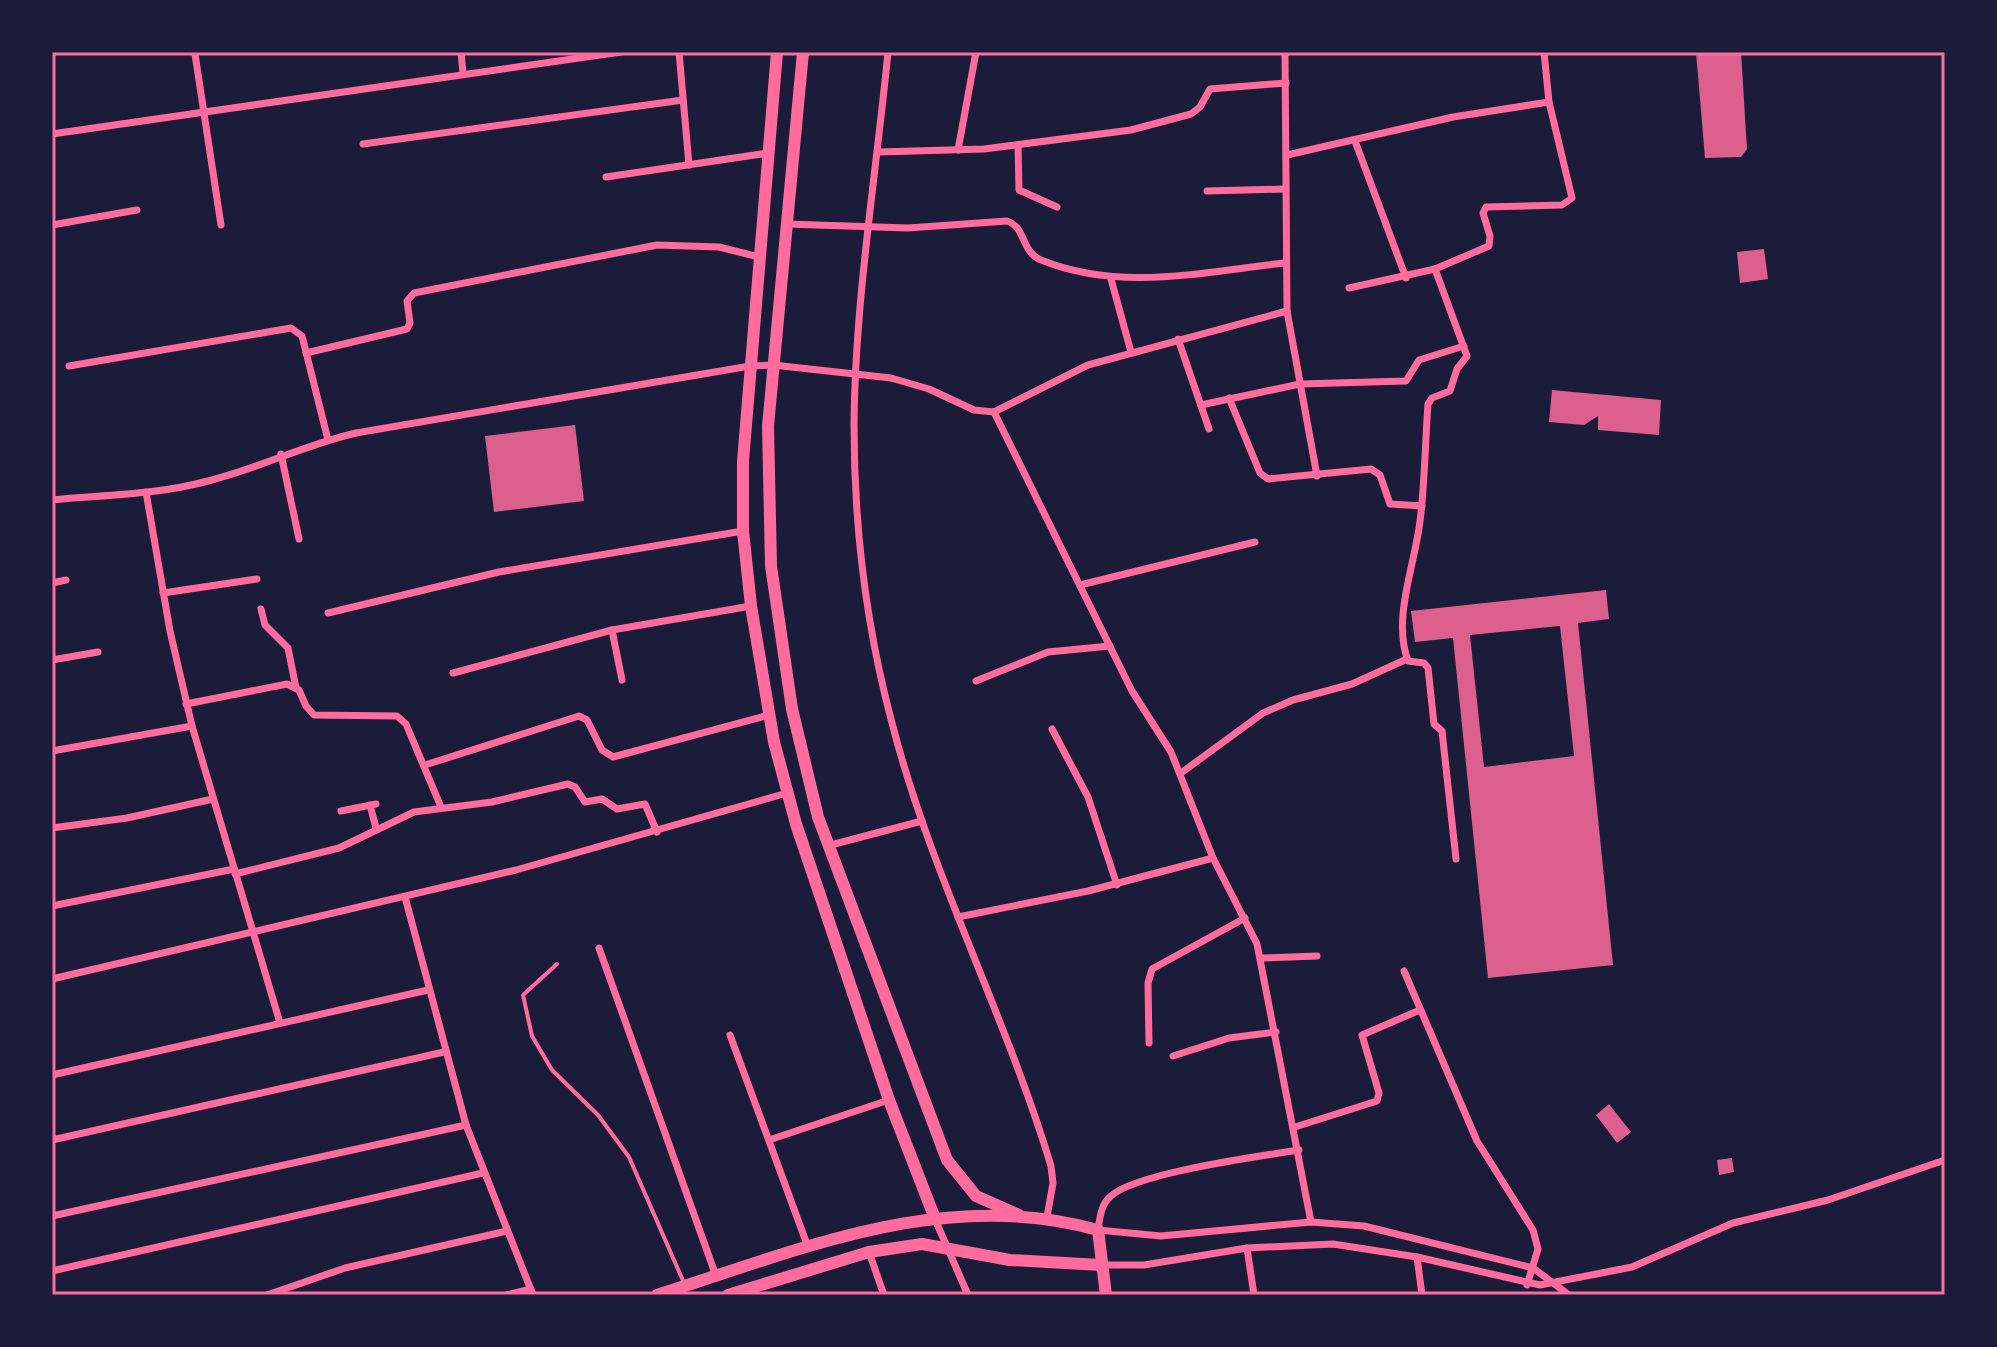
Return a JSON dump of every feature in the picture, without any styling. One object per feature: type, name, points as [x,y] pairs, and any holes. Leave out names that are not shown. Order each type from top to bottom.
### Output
[{"type":"main road","points":[[777,52],[743,461],[743,531],[751,606],[769,715],[787,793],[889,1100],[934,1216]]},
{"type":"main road","points":[[803,52],[767,460],[771,566],[797,735],[827,846],[947,1160],[976,1196],[1019,1215]]},
{"type":"main road","points":[[746,568],[771,566]]},
{"type":"main road","points":[[657,1295],[881,1225],[934,1216],[1019,1215],[1047,1217],[1098,1230],[1106,1295]]},
{"type":"main road","points":[[728,1295],[896,1246],[945,1246],[1010,1260],[1101,1265]]},
{"type":"street","points":[[461,52],[463,73]]},
{"type":"street","points":[[52,134],[621,52]]},
{"type":"street","points":[[679,52],[689,165]]},
{"type":"street","points":[[888,52],[856,373],[855,474],[863,575],[883,687],[922,821],[1051,1166],[1053,1183],[1047,1217]]},
{"type":"street","points":[[958,150],[976,52]]},
{"type":"street","points":[[1285,52],[1287,155],[1284,263],[1287,311],[1317,476]]},
{"type":"street","points":[[1349,288],[1406,278],[1489,246],[1490,236],[1483,213],[1486,207],[1562,205],[1570,202],[1572,193],[1549,102],[1544,52]]},
{"type":"street","points":[[195,54],[221,225]]},
{"type":"street","points":[[878,152],[1018,145],[1151,126],[1196,111],[1210,89],[1286,83]]},
{"type":"street","points":[[363,144],[683,100]]},
{"type":"street","points":[[1287,155],[1453,117],[1549,102]]},
{"type":"street","points":[[1355,141],[1406,278]]},
{"type":"street","points":[[1018,145],[1019,190],[1057,207]]},
{"type":"street","points":[[606,177],[768,153]]},
{"type":"street","points":[[1207,191],[1285,189]]},
{"type":"street","points":[[52,225],[137,210]]},
{"type":"street","points":[[786,224],[871,227],[1007,221],[1018,228],[1025,249],[1034,257],[1075,272],[1111,279],[1284,263]]},
{"type":"street","points":[[306,353],[407,329],[410,323],[407,301],[414,293],[657,245],[709,245],[759,257]]},
{"type":"street","points":[[1407,659],[1405,602],[1422,506],[1428,404],[1432,398],[1450,391],[1457,369],[1467,360],[1435,269]]},
{"type":"street","points":[[1111,279],[1131,352]]},
{"type":"street","points":[[52,500],[146,492],[216,479],[328,440],[750,366],[773,365],[856,373],[910,383],[974,410],[994,412],[1067,373],[1131,352],[1287,311]]},
{"type":"street","points":[[69,366],[287,328],[299,332],[328,440]]},
{"type":"street","points":[[1178,339],[1209,429]]},
{"type":"street","points":[[1201,405],[1300,384],[1406,381],[1419,360],[1464,346]]},
{"type":"street","points":[[1229,398],[1263,477],[1277,481],[1374,470],[1380,475],[1390,504],[1422,506]]},
{"type":"street","points":[[994,412],[1110,646],[1181,773],[1213,858],[1262,958],[1311,1222]]},
{"type":"street","points":[[281,454],[299,539]]},
{"type":"street","points":[[146,492],[186,704],[280,1023]]},
{"type":"street","points":[[328,613],[499,572],[743,531]]},
{"type":"street","points":[[1080,585],[1255,542]]},
{"type":"street","points":[[163,593],[257,579]]},
{"type":"street","points":[[52,583],[66,580]]},
{"type":"street","points":[[453,673],[612,630],[751,606]]},
{"type":"street","points":[[261,609],[265,625],[288,648],[296,688],[314,715],[391,715],[402,719],[441,807]]},
{"type":"street","points":[[612,630],[622,680]]},
{"type":"street","points":[[976,681],[1048,652],[1110,646]]},
{"type":"street","points":[[52,660],[98,652]]},
{"type":"street","points":[[1181,773],[1263,713],[1293,700],[1352,684],[1407,659],[1424,663],[1428,671],[1434,724],[1442,731],[1456,859]]},
{"type":"street","points":[[186,704],[284,684],[296,688]]},
{"type":"street","points":[[425,765],[579,716],[590,723],[602,750],[608,756],[617,756],[769,715]]},
{"type":"street","points":[[52,751],[192,726]]},
{"type":"street","points":[[1052,729],[1088,797],[1117,885]]},
{"type":"street","points":[[52,906],[235,872],[339,848],[414,812],[492,802],[568,784],[575,787],[585,802],[602,799],[617,809],[645,804],[657,832]]},
{"type":"street","points":[[52,979],[405,897],[657,832],[787,793]]},
{"type":"street","points":[[52,828],[127,818],[213,799]]},
{"type":"street","points":[[341,811],[373,804],[376,828]]},
{"type":"street","points":[[827,846],[922,821]]},
{"type":"street","points":[[958,917],[1117,885],[1213,858]]},
{"type":"street","points":[[405,897],[466,1125],[532,1292],[506,1295]]},
{"type":"street","points":[[1149,1043],[1148,983],[1152,969],[1245,918]]},
{"type":"street","points":[[599,948],[716,1276]]},
{"type":"street","points":[[1262,958],[1317,956]]},
{"type":"street","points":[[1404,971],[1477,1141],[1533,1230],[1538,1249],[1527,1285]]},
{"type":"street","points":[[52,1075],[428,990]]},
{"type":"street","points":[[1295,1127],[1377,1101],[1379,1093],[1362,1035],[1420,1010]]},
{"type":"street","points":[[1173,1056],[1229,1038],[1276,1032]]},
{"type":"street","points":[[730,1035],[808,1247]]},
{"type":"street","points":[[52,1140],[444,1052]]},
{"type":"street","points":[[769,1140],[889,1100]]},
{"type":"street","points":[[52,1216],[466,1125]]},
{"type":"street","points":[[1299,1150],[1210,1165],[1120,1189],[1105,1203],[1098,1230],[1161,1236],[1311,1222],[1364,1226],[1533,1268],[1569,1295]]},
{"type":"street","points":[[1101,1265],[1154,1263],[1247,1248],[1333,1244],[1417,1257],[1527,1285],[1632,1267],[1733,1223],[1828,1200],[1945,1160]]},
{"type":"street","points":[[52,1271],[483,1173]]},
{"type":"street","points":[[934,1216],[968,1295]]},
{"type":"street","points":[[267,1295],[345,1268],[507,1231]]},
{"type":"street","points":[[1247,1248],[1254,1295]]},
{"type":"street","points":[[869,1252],[884,1295]]},
{"type":"street","points":[[1417,1257],[1422,1295]]},
{"type":"lane","points":[[557,964],[523,995],[532,1036],[552,1070],[598,1115],[629,1157],[678,1290]]},
{"type":"building","points":[[1696,52],[1741,52],[1747,149],[1741,157],[1705,158]]},
{"type":"building","points":[[1764,249],[1768,279],[1740,283],[1737,252]]},
{"type":"building","points":[[1552,390],[1661,400],[1659,435],[1598,430],[1598,416],[1584,425],[1549,422]]},
{"type":"building","points":[[575,425],[584,501],[494,512],[485,436]]},
{"type":"building","points":[[1606,590],[1609,619],[1578,623],[1613,965],[1488,978],[1453,638],[1415,642],[1411,611]],"holes":[[[1560,626],[1574,756],[1484,767],[1470,635]]]},
{"type":"building","points":[[1609,1104],[1631,1132],[1617,1143],[1596,1115]]},
{"type":"building","points":[[1732,1158],[1734,1172],[1719,1175],[1717,1160]]}]
